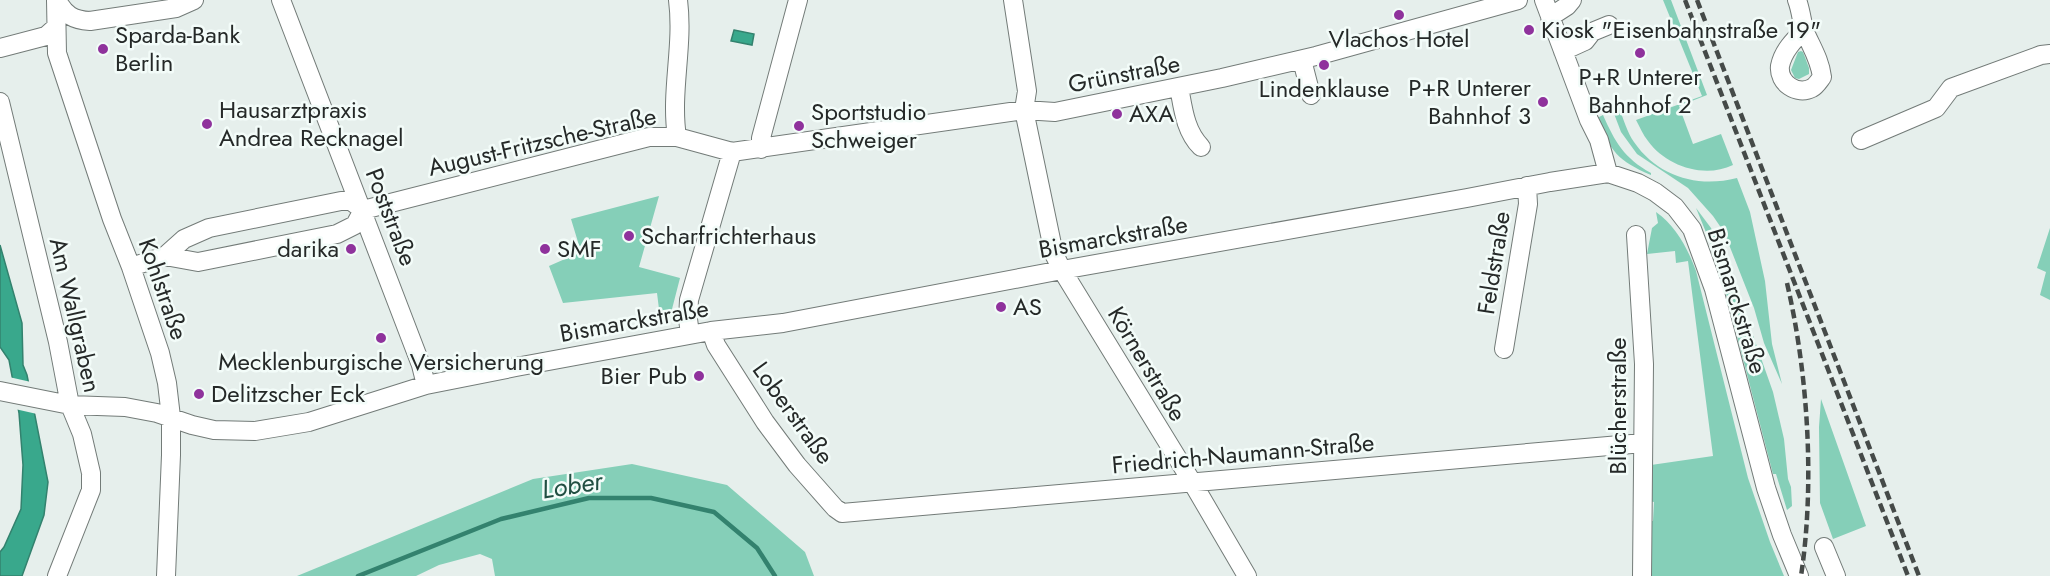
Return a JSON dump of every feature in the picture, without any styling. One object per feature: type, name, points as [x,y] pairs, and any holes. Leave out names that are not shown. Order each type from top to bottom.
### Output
[{"type":"street","points":[[56,0],[63,10],[77,21],[176,8],[194,0]]},
{"type":"street","name":"Kohlstraße","points":[[56,0],[57,54],[160,353],[167,383],[171,417],[166,576]]},
{"type":"street","name":"Poststraße","points":[[281,0],[363,210],[421,365],[426,386]]},
{"type":"street","points":[[677,137],[674,112],[679,62],[678,0]]},
{"type":"street","points":[[761,149],[761,138],[798,0]]},
{"type":"street","name":"Körnerstraße","points":[[1013,0],[1027,91],[1024,110],[1054,254],[1246,576]]},
{"type":"street","name":"Grünstraße","points":[[732,152],[1024,110],[1055,112],[1302,60],[1518,0]]},
{"type":"street","points":[[1544,0],[1589,120],[1599,140],[1608,173]]},
{"type":"street","points":[[1550,17],[1568,6],[1572,0]]},
{"type":"street","points":[[1797,0],[1803,15],[1804,30]]},
{"type":"street","points":[[0,48],[46,36],[56,28]]},
{"type":"street","points":[[1563,51],[1585,41],[1592,32],[1611,30]]},
{"type":"street","points":[[1861,140],[1936,108],[1951,88],[2040,55],[2050,54]]},
{"type":"street","points":[[1302,60],[1311,95]]},
{"type":"street","points":[[1179,87],[1189,129],[1193,139],[1201,147]]},
{"type":"street","name":"Am Wallgraben","points":[[0,102],[58,342],[70,405],[82,434],[91,473],[91,490],[57,576]]},
{"type":"street","name":"August-Fritzsche-Straße","points":[[363,210],[649,137],[677,137],[732,152]]},
{"type":"street","points":[[690,334],[689,300],[732,152]]},
{"type":"street","name":"Bismarckstraße","points":[[0,390],[70,405],[125,407],[171,417],[214,430],[255,431],[309,422],[426,386],[690,334],[783,323],[1062,270],[1608,173],[1638,183],[1655,192],[1675,207],[1692,230],[1714,289],[1766,488],[1800,576]]},
{"type":"street","name":"Feldstraße","points":[[1504,349],[1528,204],[1527,186]]},
{"type":"street","points":[[131,267],[165,256],[184,239],[209,228],[340,201],[351,201],[363,210],[355,225],[337,234],[198,262],[165,256]]},
{"type":"street","name":"Blücherstraße","points":[[1636,235],[1644,364],[1642,576]]},
{"type":"street","name":"Loberstraße","points":[[711,331],[722,354],[784,448],[835,508],[846,513]]},
{"type":"street","name":"Friedrich-Naumann-Straße","points":[[846,513],[1643,443]]},
{"type":"street","points":[[1824,547],[1836,576]]},
{"type":"shaded area","points":[[1663,0],[1671,0],[1707,95],[1679,106],[1693,144],[1721,134],[1733,165],[1710,171],[1686,168],[1675,163],[1656,150],[1646,139],[1636,120],[1702,96]]},
{"type":"shaded area","points":[[734,30],[754,34],[752,45],[731,41]]},
{"type":"shaded area","points":[[1801,51],[1809,68],[1809,74],[1799,79],[1795,78],[1791,70],[1798,52]]},
{"type":"shaded area","points":[[1619,108],[1634,142],[1655,164],[1680,177],[1694,180],[1708,182],[1737,178],[1750,212],[1765,281],[1772,344],[1782,384],[1764,343],[1754,308],[1724,232],[1688,188],[1637,154],[1621,132],[1613,111]]},
{"type":"shaded area","points":[[1603,115],[1621,149],[1651,175],[1630,165],[1616,154],[1606,139],[1597,118]]},
{"type":"shaded area","points":[[659,196],[639,267],[680,278],[671,313],[660,317],[657,293],[563,303],[549,266],[581,252],[571,219]]},
{"type":"shaded area","points":[[1696,208],[1711,228],[1726,259],[1773,392],[1784,439],[1788,479],[1791,487],[1792,506],[1787,510],[1776,474],[1773,474],[1717,259]]},
{"type":"shaded area","points":[[1656,212],[1670,224],[1689,254],[1696,271],[1748,478],[1784,576],[1648,576],[1649,521],[1653,521],[1654,502],[1649,501],[1651,465],[1713,456],[1688,261],[1676,263],[1675,251],[1647,254],[1652,228],[1658,223]]},
{"type":"shaded area","points":[[2050,228],[2050,300],[2040,295],[2046,272],[2037,268]]},
{"type":"shaded area","points":[[0,245],[22,323],[23,365],[27,375],[48,482],[44,515],[22,576],[0,576],[0,552],[21,509],[23,465],[19,413],[9,360],[0,347]]},
{"type":"shaded area","points":[[1821,399],[1866,526],[1833,539],[1820,503]]},
{"type":"shaded area","points":[[632,464],[727,485],[805,552],[814,576],[495,576],[492,559],[480,554],[439,565],[416,576],[297,576],[533,479]]},
{"type":"pier","points":[[9,377],[31,382],[37,414],[15,409]]},
{"type":"waterway","name":"Lober","points":[[358,576],[501,519],[589,498],[651,498],[714,512],[757,548],[775,576]]},
{"type":"railway","points":[[1685,0],[1908,576]]},
{"type":"railway","points":[[1697,0],[1919,576]]},
{"type":"railway","points":[[1787,283],[1800,354],[1807,429],[1808,504],[1801,576]]},
{"type":"place","name":"Vlachos Hotel","points":[[1399,15]]},
{"type":"place","name":"Kiosk \"Eisenbahnstraße 19\"","points":[[1529,30]]},
{"type":"place","name":"Sparda-Bank Berlin","points":[[103,49]]},
{"type":"place","name":"P+R Unterer Bahnhof 2","points":[[1640,53]]},
{"type":"place","name":"Lindenklause","points":[[1324,65]]},
{"type":"place","name":"P+R Unterer Bahnhof 3","points":[[1543,102]]},
{"type":"place","name":"AXA","points":[[1117,114]]},
{"type":"place","name":"Hausarztpraxis Andrea Recknagel","points":[[207,124]]},
{"type":"place","name":"Sportstudio Schweiger","points":[[799,126]]},
{"type":"place","name":"Scharfrichterhaus","points":[[629,236]]},
{"type":"place","name":"darika","points":[[351,249]]},
{"type":"place","name":"SMF","points":[[545,249]]},
{"type":"place","name":"AS","points":[[1001,307]]},
{"type":"place","name":"Mecklenburgische Versicherung","points":[[381,338]]},
{"type":"place","name":"Bier Pub","points":[[699,376]]},
{"type":"place","name":"Delitzscher Eck","points":[[199,394]]}]
